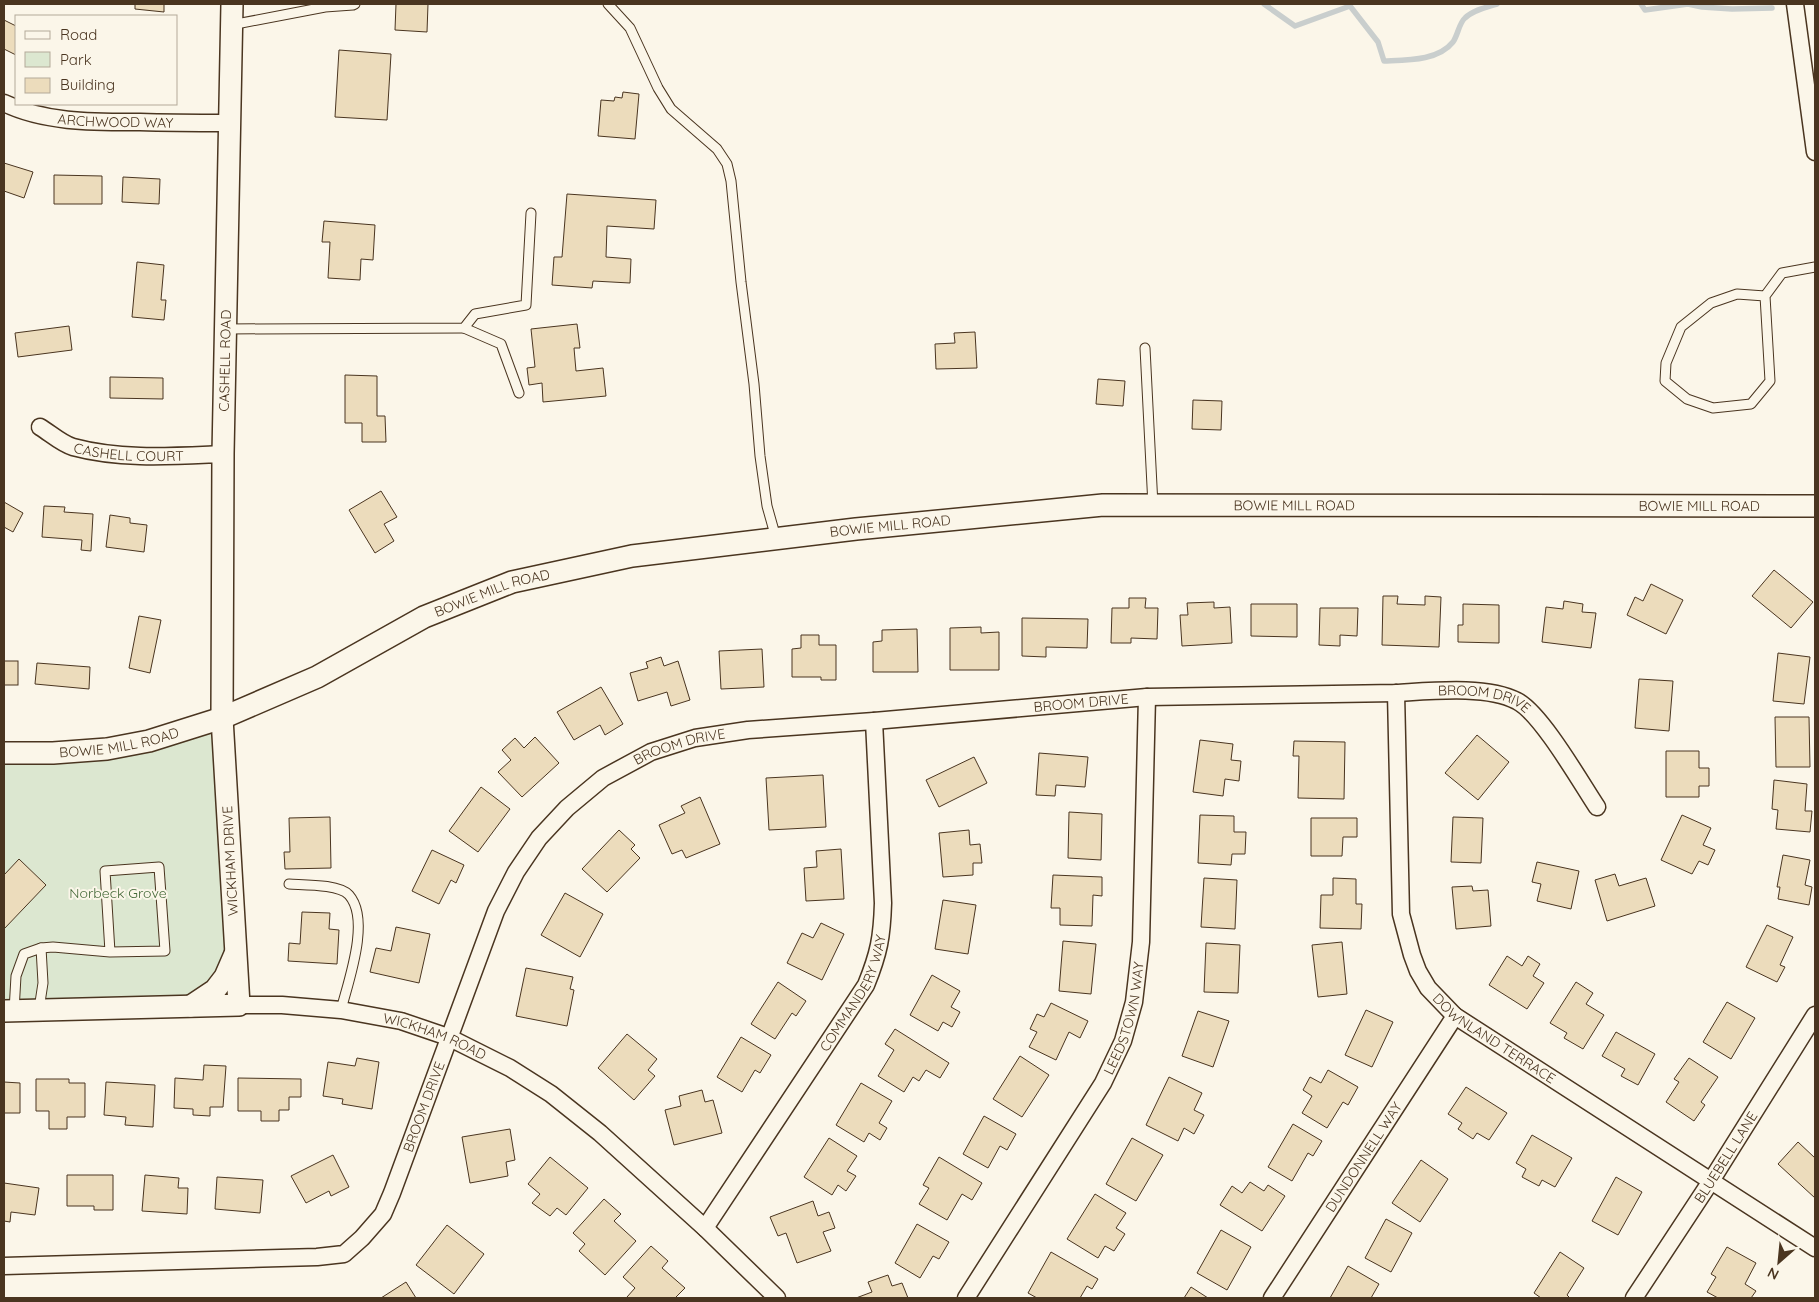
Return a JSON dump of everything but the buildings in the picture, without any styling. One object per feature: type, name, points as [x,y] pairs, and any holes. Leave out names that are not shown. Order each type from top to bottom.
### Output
[{"type":"street","points":[[1795,4],[1815,152]]},
{"type":"street","name":"CASHELL ROAD","points":[[222,718],[223,454],[231,14]]},
{"type":"street","name":"ARCHWOOD WAY","points":[[4,102],[12,107],[48,117],[104,122],[229,123]]},
{"type":"street","name":"CASHELL COURT","points":[[40,427],[72,446],[106,453],[154,456],[223,454]]},
{"type":"street","name":"BOWIE MILL ROAD","points":[[4,753],[53,753],[107,749],[149,741],[222,718],[317,677],[424,617],[512,582],[632,556],[866,528],[1103,506],[1815,506]]},
{"type":"street","name":"BROOM DRIVE","points":[[4,1266],[317,1257],[344,1254],[362,1238],[383,1214],[496,911],[516,872],[539,838],[567,808],[603,778],[650,752],[695,738],[748,730],[874,722],[1147,697],[1396,693],[1434,690],[1485,691],[1519,701],[1541,723],[1597,807]]},
{"type":"street","name":"DOWNLAND TERRACE","points":[[1396,693],[1401,914],[1412,955],[1418,971],[1428,988],[1456,1016],[1815,1248]]},
{"type":"street","name":"LEEDSTOWN WAY","points":[[966,1298],[1103,1083],[1123,1041],[1134,1002],[1141,942],[1147,697]]},
{"type":"street","name":"WICKHAM DRIVE","points":[[222,718],[239,1005]]},
{"type":"street","name":"COMMANDERY WAY","points":[[705,1228],[866,985],[877,958],[883,933],[883,903],[874,722]]},
{"type":"street","points":[[190,1006],[215,990],[225,976],[236,951]]},
{"type":"street","name":"WICKHAM ROAD","points":[[9,1011],[282,1005],[341,1010],[401,1020],[448,1037],[510,1068],[551,1094],[600,1133],[705,1228],[777,1298]]},
{"type":"street","name":"BLUEBELL LANE","points":[[1634,1298],[1711,1181],[1815,1014]]},
{"type":"street","name":"DUNDONNELL WAY","points":[[1272,1298],[1456,1016]]},
{"type":"lane","points":[[231,14],[325,8],[355,4]]},
{"type":"lane","points":[[608,4],[630,28],[658,88],[671,109],[717,149],[727,164],[731,181],[754,384],[760,456],[767,506],[776,539]]},
{"type":"lane","points":[[464,328],[475,314],[526,305],[531,213]]},
{"type":"lane","points":[[1765,296],[1737,294],[1711,302],[1681,327],[1666,363],[1665,381],[1687,399],[1713,408],[1751,404],[1770,381],[1765,296],[1782,273],[1815,267]]},
{"type":"lane","points":[[225,329],[464,328],[501,344],[519,393]]},
{"type":"lane","points":[[1145,348],[1153,506]]},
{"type":"lane","points":[[9,1011],[16,976],[24,954],[41,948],[53,947],[110,952],[164,950],[159,867],[105,871],[110,952]]},
{"type":"lane","points":[[290,884],[334,888],[349,894],[357,911],[359,928],[354,958],[341,1010]]},
{"type":"lane","points":[[38,1010],[44,983],[41,948]]},
{"type":"green space","name":"Norbeck Grove","points":[[222,718],[239,1005],[4,1011],[4,753],[53,753]]},
{"type":"waterway","points":[[1264,4],[1295,26],[1350,6],[1378,42],[1384,61],[1422,58],[1439,53],[1453,42],[1461,23],[1468,15],[1497,4]]},
{"type":"waterway","points":[[1641,4],[1645,10],[1688,4],[1732,9],[1772,8]]}]
